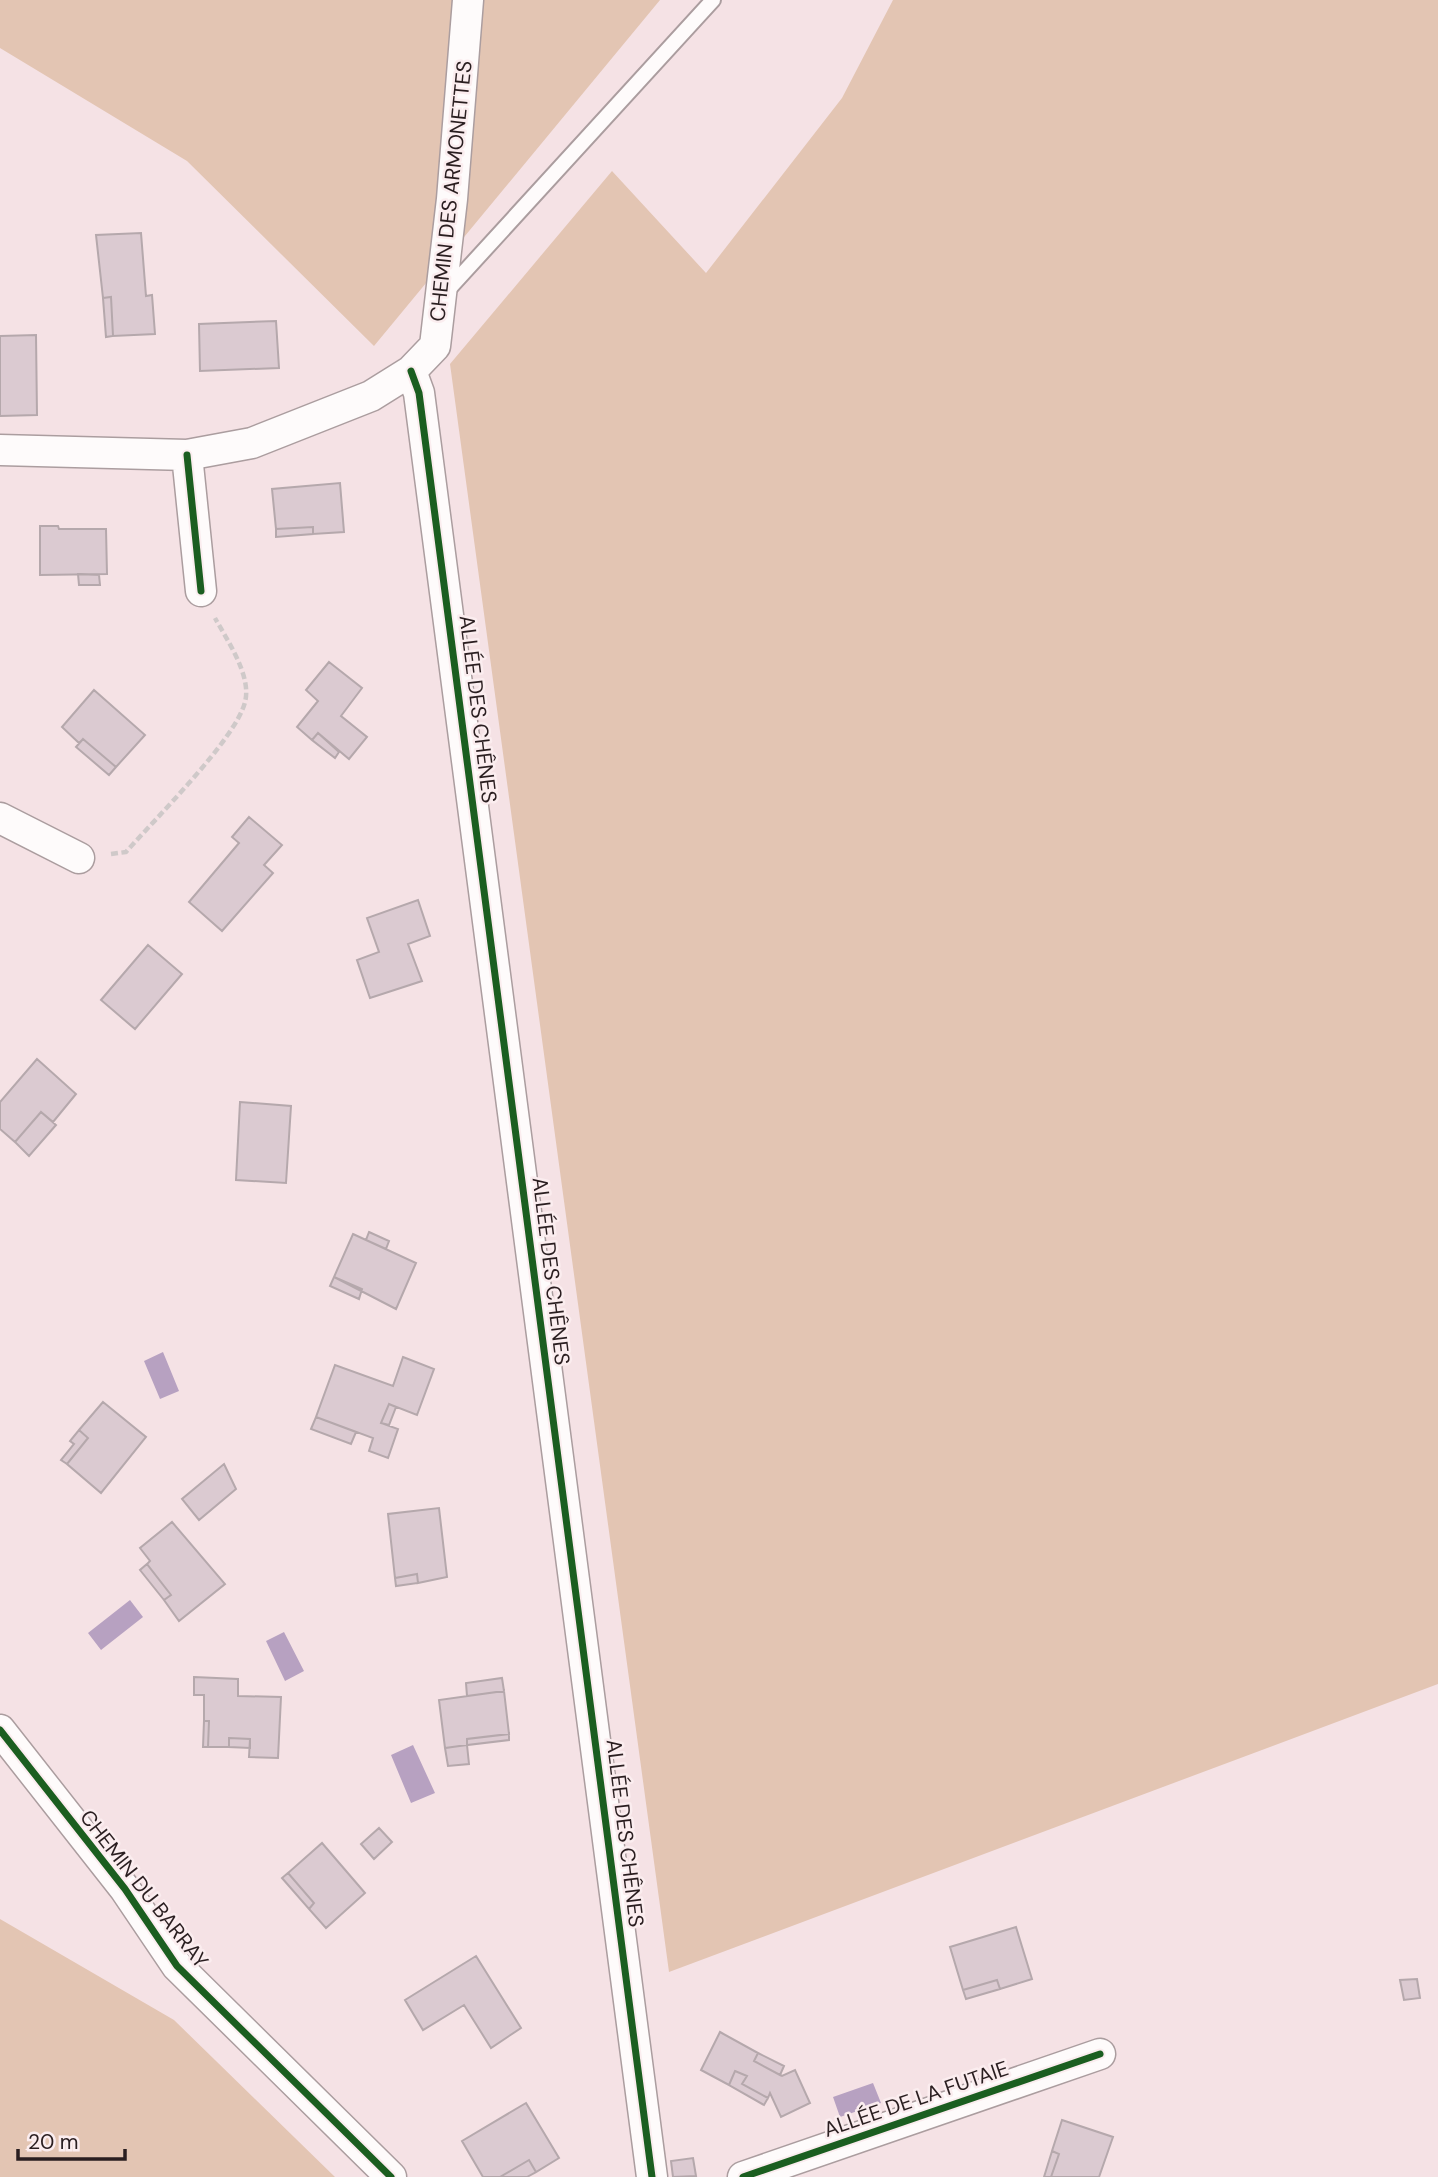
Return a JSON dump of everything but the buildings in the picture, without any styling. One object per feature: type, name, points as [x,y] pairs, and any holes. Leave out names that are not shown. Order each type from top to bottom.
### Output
[{"type":"street","name":"CHEMIN DES ARMONETTES","points":[[0,450],[187,455],[253,443],[371,396],[411,371],[435,346],[452,199],[468,0]]},
{"type":"street","name":"ALLÉE DES CHÊNES","points":[[411,371],[421,407],[652,2177]]},
{"type":"street","points":[[187,455],[201,591]]},
{"type":"street","points":[[0,818],[79,858]]},
{"type":"street","name":"CHEMIN DU BARRAY","points":[[0,1730],[125,1889],[177,1966],[391,2177]]},
{"type":"street","name":"ALLÉE DE LA FUTAIE","points":[[743,2177],[1100,2054]]},
{"type":"lane","points":[[440,298],[713,0]]},
{"type":"path","points":[[79,858],[126,852],[227,737],[246,701],[241,665],[201,591]]},
{"type":"shaded area","points":[[0,0],[660,0],[374,346],[187,161],[0,48]]},
{"type":"shaded area","points":[[893,0],[1438,0],[1438,1684],[669,1972],[450,364],[612,171],[706,273],[842,98]]},
{"type":"shaded area","points":[[163,1352],[179,1391],[160,1399],[144,1361]]},
{"type":"shaded area","points":[[130,1600],[143,1617],[101,1650],[88,1633]]},
{"type":"shaded area","points":[[284,1632],[304,1671],[285,1681],[266,1641]]},
{"type":"shaded area","points":[[413,1745],[435,1793],[411,1803],[391,1755]]},
{"type":"shaded area","points":[[0,1919],[174,2020],[335,2177],[0,2177]]},
{"type":"shaded area","points":[[873,2083],[881,2103],[840,2117],[833,2097]]},
{"type":"cycle path","points":[[411,371],[419,393],[652,2177]]},
{"type":"cycle path","points":[[187,455],[201,591]]},
{"type":"cycle path","points":[[0,1730],[125,1889],[177,1966],[391,2177]]},
{"type":"cycle path","points":[[743,2177],[1100,2054]]}]
